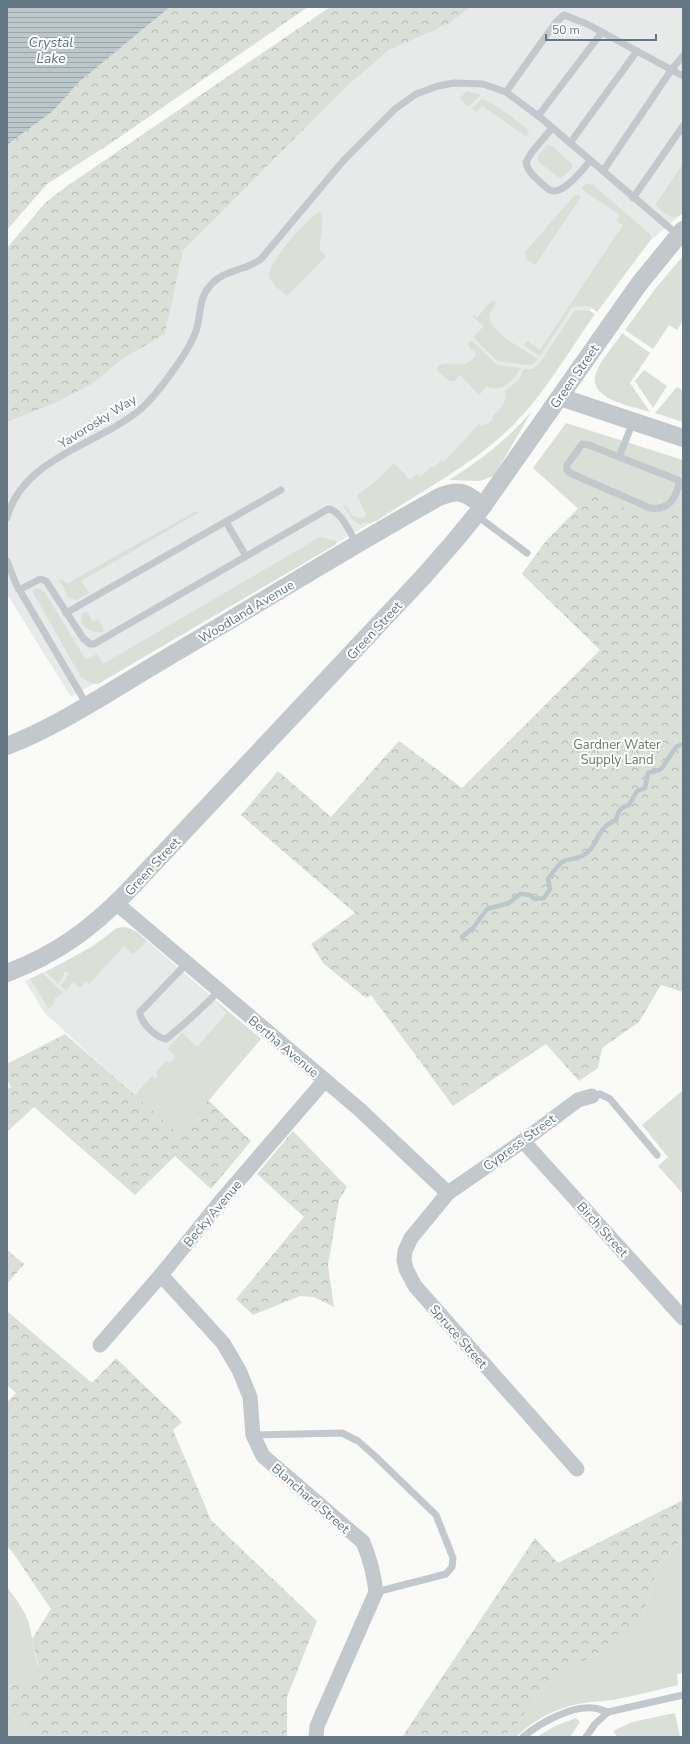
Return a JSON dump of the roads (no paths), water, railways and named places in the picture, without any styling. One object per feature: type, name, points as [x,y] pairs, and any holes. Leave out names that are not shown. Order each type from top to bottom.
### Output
[{"type":"street","name":"Green Street","points":[[7,973],[42,959],[72,941],[116,903],[424,576],[480,511],[639,284],[681,232]]},
{"type":"street","points":[[560,397],[683,438]]},
{"type":"street","name":"Woodland Avenue","points":[[7,746],[51,726],[277,593],[357,544],[451,492],[461,492],[467,495],[480,511]]},
{"type":"street","name":"Bertha Avenue","points":[[116,903],[359,1109],[448,1193]]},
{"type":"street","name":"Becky Avenue","points":[[100,1345],[325,1080]]},
{"type":"street","name":"Cypress Street","points":[[448,1193],[523,1141],[578,1100],[592,1096]]},
{"type":"street","name":"Birch Street","points":[[523,1141],[683,1318]]},
{"type":"street","name":"Spruce Street","points":[[448,1193],[411,1238],[404,1257],[408,1276],[577,1469]]},
{"type":"street","name":"Blanchard Street","points":[[161,1275],[223,1343],[239,1370],[250,1397],[253,1435],[263,1456],[363,1542],[374,1574],[376,1592]]},
{"type":"street","points":[[316,1737],[317,1726],[376,1592]]},
{"type":"lane","points":[[506,92],[559,18],[564,15],[602,32],[683,76]]},
{"type":"lane","points":[[538,116],[602,32]]},
{"type":"lane","points":[[570,143],[637,51]]},
{"type":"lane","points":[[603,172],[672,69],[683,56]]},
{"type":"lane","name":"Yavorosky Way","points":[[7,518],[11,504],[20,490],[39,471],[128,418],[143,407],[161,387],[195,336],[203,296],[209,286],[225,273],[256,263],[266,255],[348,156],[395,109],[416,94],[438,86],[468,83],[483,84],[506,92],[538,116],[633,198],[681,232]]},
{"type":"lane","points":[[633,198],[683,126]]},
{"type":"lane","points":[[552,128],[532,152],[526,162],[530,172],[537,180],[549,190],[555,191],[562,189],[590,161]]},
{"type":"lane","points":[[619,457],[634,421]]},
{"type":"lane","points":[[582,444],[589,445],[619,457],[678,480],[679,486],[671,504],[660,508],[650,508],[572,474],[567,470],[567,465],[582,444]]},
{"type":"lane","points":[[66,613],[281,490]]},
{"type":"lane","points":[[19,590],[37,580],[43,579],[48,583],[83,638],[90,644],[94,644],[328,509],[335,511],[342,519],[357,544]]},
{"type":"lane","points":[[480,511],[527,553]]},
{"type":"lane","points":[[226,522],[246,556]]},
{"type":"lane","points":[[7,561],[19,590],[87,705]]},
{"type":"lane","points":[[187,963],[140,1012],[143,1022],[161,1038],[166,1039],[180,1026],[195,1016],[219,991]]},
{"type":"lane","points":[[592,1096],[600,1094],[610,1100],[657,1154]]},
{"type":"lane","points":[[253,1435],[342,1433],[358,1441],[436,1515],[453,1558],[452,1567],[449,1571],[446,1574],[376,1592]]},
{"type":"lane","points":[[523,1737],[538,1725],[556,1716],[572,1711],[592,1708],[608,1712],[683,1695]]},
{"type":"lane","points":[[586,1737],[595,1724],[608,1712]]},
{"type":"water","name":"Crystal Lake","points":[[7,7],[170,7],[79,82],[53,111],[7,145]]},
{"type":"waterway","points":[[462,937],[473,928],[487,909],[509,903],[520,894],[530,895],[535,899],[544,898],[550,889],[548,879],[558,866],[562,862],[581,857],[588,852],[592,848],[602,830],[616,820],[620,810],[629,805],[637,791],[645,788],[648,773],[662,768],[676,747],[683,744]]},
{"type":"park label","name":"Gardner Water Supply Land","points":[[617,752]]}]
